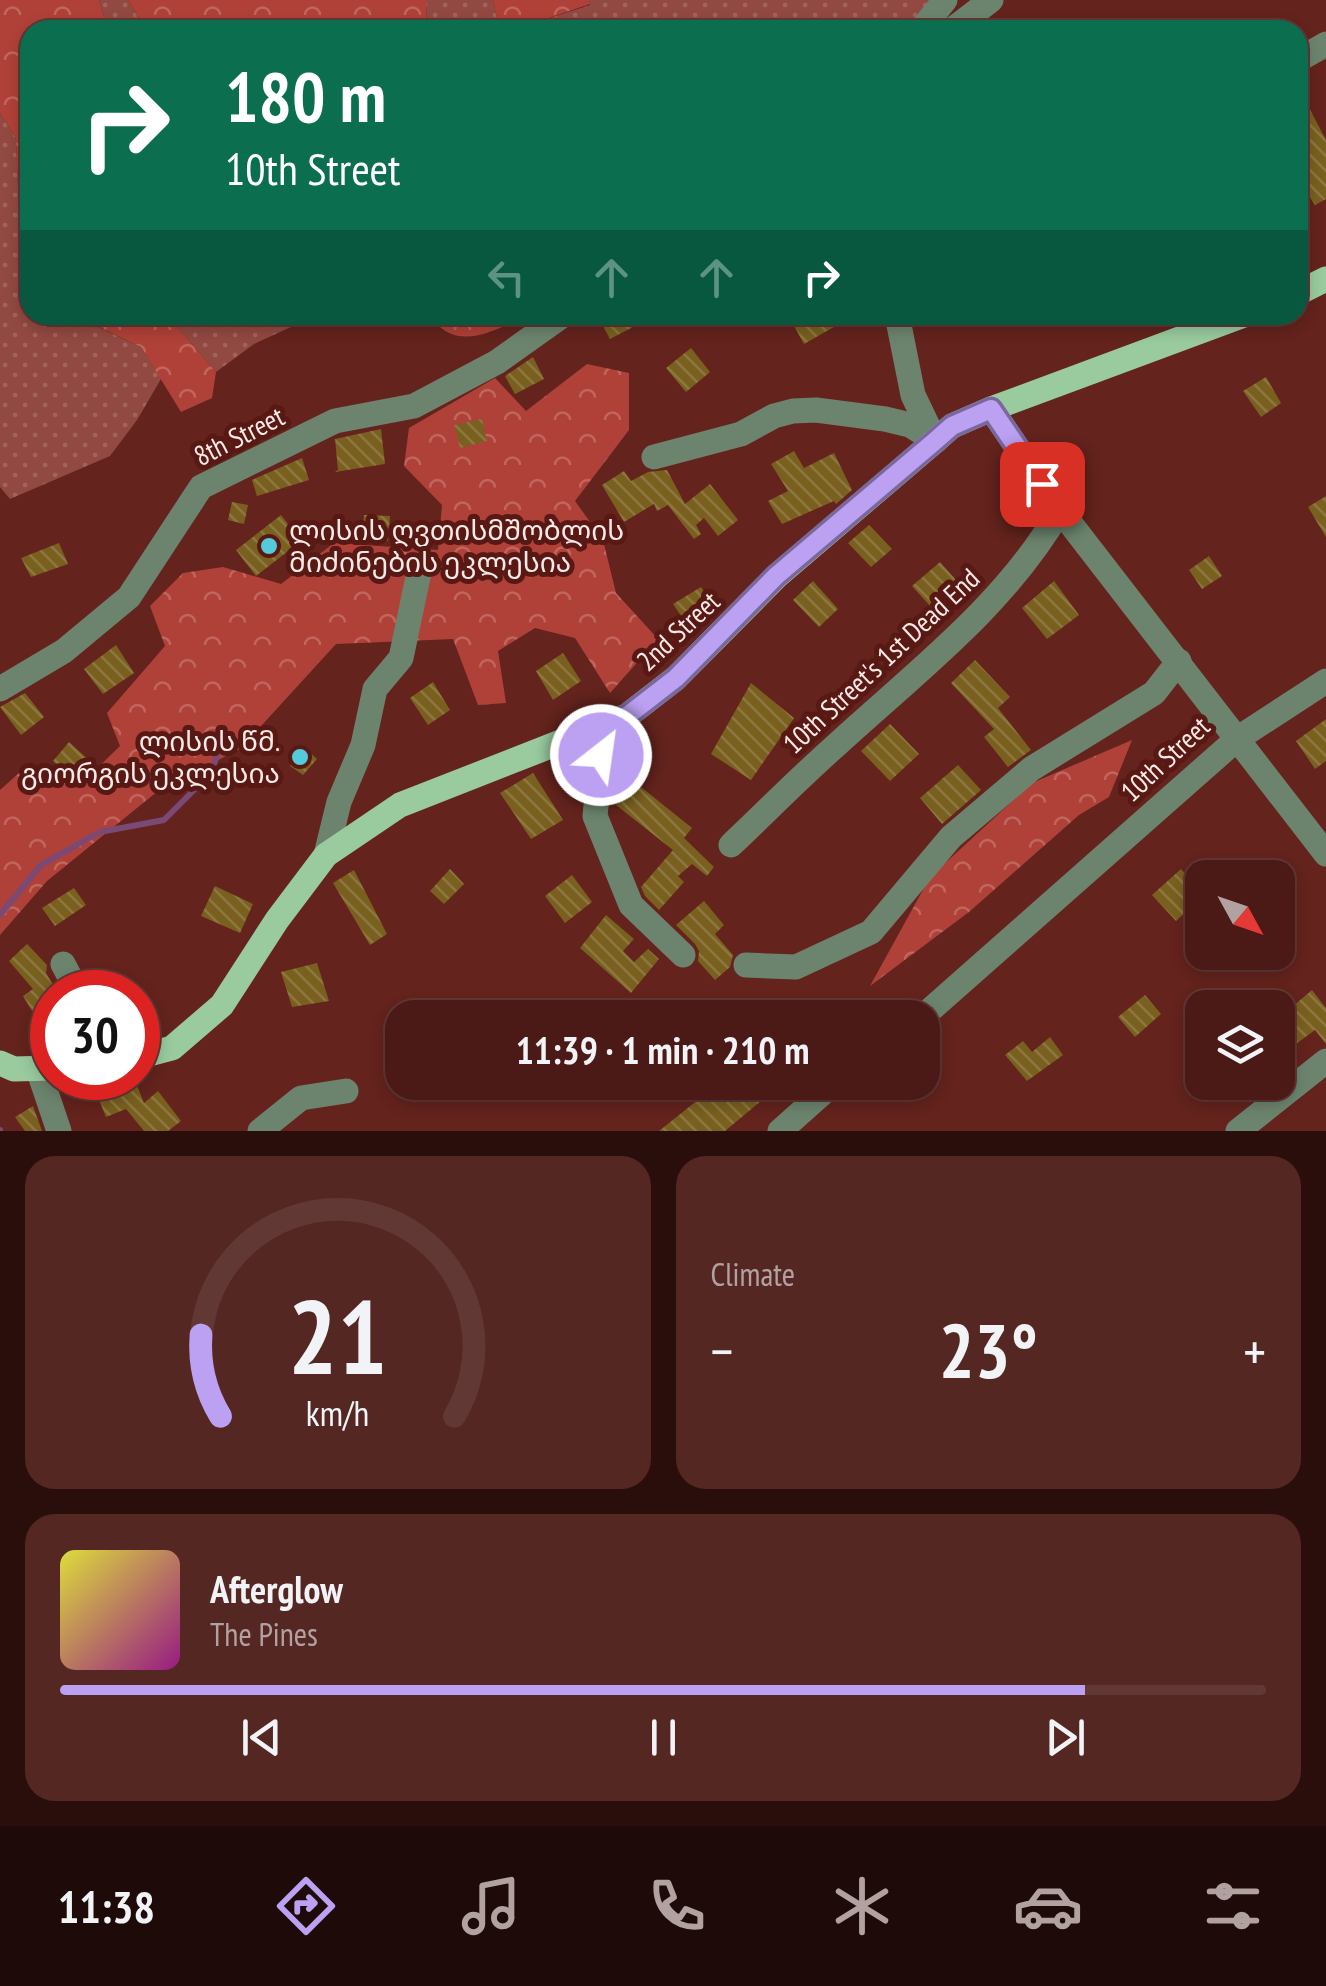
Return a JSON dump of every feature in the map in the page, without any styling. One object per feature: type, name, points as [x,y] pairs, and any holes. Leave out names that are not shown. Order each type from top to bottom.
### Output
[{"type":"main road","name":"2nd Street","points":[[160,1051],[172,1048],[222,1005],[276,920],[326,855],[400,806],[627,716],[676,678],[776,576],[952,426],[1217,325]]},
{"type":"main road","points":[[0,1063],[14,1069],[30,1068]]},
{"type":"street","points":[[929,20],[945,0]]},
{"type":"street","points":[[965,20],[991,0]]},
{"type":"street","name":"8th Street","points":[[0,689],[64,651],[129,598],[200,487],[334,421],[414,406],[497,362],[549,325]]},
{"type":"street","points":[[899,325],[912,395],[935,441]]},
{"type":"street","name":"10th Street","points":[[940,1001],[1237,738],[1060,510],[991,409]]},
{"type":"street","points":[[654,457],[741,434],[794,410],[885,419],[910,425],[935,441]]},
{"type":"street","name":"10th Street's 1st Dead End","points":[[731,845],[832,748],[946,648],[1040,545],[1060,510]]},
{"type":"street","points":[[326,855],[339,802],[363,746],[374,689],[401,658],[418,577]]},
{"type":"street","points":[[746,965],[796,967],[871,932],[951,838],[1031,769],[1154,694],[1179,661]]},
{"type":"street","points":[[1326,680],[1237,738],[1326,854]]},
{"type":"street","points":[[604,724],[594,816],[631,906],[683,955]]},
{"type":"street","points":[[63,964],[66,970]]},
{"type":"street","points":[[1238,1131],[1326,1061]]},
{"type":"street","points":[[260,1131],[301,1098],[346,1091]]},
{"type":"street","points":[[53,1100],[59,1131]]},
{"type":"street","points":[[780,1131],[815,1100]]},
{"type":"shaded area","points":[[99,0],[128,0],[140,20],[105,20]]},
{"type":"shaded area","points":[[426,0],[493,0],[497,20],[427,20]]},
{"type":"shaded area","points":[[589,0],[931,0],[916,20],[543,20],[590,5]]},
{"type":"shaded area","points":[[0,113],[16,138],[20,325],[96,325],[141,347],[161,379],[110,456],[10,499],[0,487]]},
{"type":"shaded area","points":[[176,325],[295,325],[254,344],[216,372]]},
{"type":"green space","points":[[0,0],[99,0],[105,20],[20,20],[20,237],[16,138],[0,113]]},
{"type":"green space","points":[[128,0],[426,0],[427,20],[140,20]]},
{"type":"green space","points":[[493,0],[589,0],[590,4],[543,20],[497,20]]},
{"type":"green space","points":[[95,325],[176,325],[216,372],[212,398],[181,412],[141,347]]},
{"type":"green space","points":[[438,325],[505,325],[464,337]]},
{"type":"green space","points":[[587,364],[629,373],[629,430],[575,501],[603,540],[616,593],[658,639],[610,693],[575,638],[535,628],[498,651],[506,703],[478,705],[453,639],[336,644],[241,748],[153,795],[47,881],[0,935],[0,790],[19,773],[79,786],[120,746],[107,713],[165,646],[150,606],[183,573],[223,567],[281,584],[334,543],[438,550],[442,505],[404,466],[409,428],[495,378],[526,411]]},
{"type":"green space","points":[[1132,740],[1109,797],[1079,815],[969,912],[870,986],[930,877],[1032,783]]},
{"type":"building","points":[[1308,106],[1326,140],[1326,199],[1315,205],[1308,194]]},
{"type":"building","points":[[602,325],[637,325],[610,339]]},
{"type":"building","points":[[794,325],[837,325],[804,344]]},
{"type":"building","points":[[691,348],[710,372],[686,392],[666,368]]},
{"type":"building","points":[[533,357],[544,379],[515,394],[505,376]]},
{"type":"building","points":[[1266,377],[1281,403],[1261,417],[1243,391]]},
{"type":"building","points":[[482,419],[487,441],[460,448],[454,425]]},
{"type":"building","points":[[381,429],[385,464],[335,472],[335,439]]},
{"type":"building","points":[[794,451],[804,468],[834,453],[852,490],[836,504],[834,501],[782,524],[768,501],[788,491],[771,464]]},
{"type":"building","points":[[302,458],[309,480],[257,496],[252,480]]},
{"type":"building","points":[[667,470],[685,504],[710,484],[738,520],[718,536],[704,518],[696,525],[701,534],[694,539],[668,505],[657,511],[654,504],[624,522],[602,485],[624,471],[631,481],[648,472]]},
{"type":"building","points":[[1326,496],[1326,537],[1308,507]]},
{"type":"building","points":[[232,502],[248,505],[244,524],[228,520]]},
{"type":"building","name":"ლისის ღვთისმშობლის მიძინების ეკლესია","points":[[281,515],[301,541],[256,576],[236,550]]},
{"type":"building","points":[[364,515],[390,516],[388,541],[362,539]]},
{"type":"building","points":[[869,525],[892,549],[871,567],[848,543]]},
{"type":"building","points":[[59,543],[68,564],[31,577],[21,558]]},
{"type":"building","points":[[1209,556],[1222,576],[1202,589],[1189,570]]},
{"type":"building","points":[[940,562],[965,590],[939,616],[912,586]]},
{"type":"building","points":[[813,581],[838,609],[819,627],[793,600]]},
{"type":"building","points":[[1054,581],[1079,615],[1047,639],[1022,608]]},
{"type":"building","points":[[701,587],[716,608],[688,626],[673,604]]},
{"type":"building","points":[[116,645],[134,673],[103,694],[84,669]]},
{"type":"building","points":[[563,653],[581,681],[553,700],[536,671]]},
{"type":"building","points":[[975,660],[1010,697],[998,708],[1031,750],[1008,767],[984,737],[994,729],[951,683]]},
{"type":"building","points":[[433,682],[450,710],[428,725],[410,698]]},
{"type":"building","points":[[751,683],[794,718],[751,780],[711,754]]},
{"type":"building","points":[[25,693],[44,717],[21,735],[0,707]]},
{"type":"building","points":[[1326,719],[1326,761],[1315,769],[1296,741]]},
{"type":"building","points":[[890,724],[919,754],[890,781],[861,751]]},
{"type":"building","points":[[69,742],[91,762],[74,780],[53,761]]},
{"type":"building","points":[[304,747],[317,759],[303,775],[290,766]]},
{"type":"building","points":[[958,765],[981,790],[942,824],[920,798]]},
{"type":"building","points":[[533,773],[563,820],[531,839],[500,793]]},
{"type":"building","points":[[636,783],[692,828],[684,838],[714,867],[707,876],[692,864],[678,876],[684,882],[659,910],[641,887],[673,850],[616,805]]},
{"type":"building","points":[[450,869],[464,884],[444,904],[430,891]]},
{"type":"building","points":[[1181,869],[1185,874],[1185,913],[1176,921],[1152,895]]},
{"type":"building","points":[[354,870],[387,934],[370,945],[333,883]]},
{"type":"building","points":[[572,875],[592,902],[565,923],[545,896]]},
{"type":"building","points":[[215,886],[253,904],[240,933],[201,916]]},
{"type":"building","points":[[74,888],[86,905],[55,926],[42,908]]},
{"type":"building","points":[[704,901],[724,925],[715,934],[733,955],[730,967],[715,980],[698,961],[695,944],[676,925]]},
{"type":"building","points":[[606,915],[634,939],[623,951],[634,962],[648,949],[659,959],[631,993],[580,948]]},
{"type":"building","points":[[27,944],[47,965],[46,970],[30,970],[30,986],[9,961]]},
{"type":"building","points":[[317,963],[329,1001],[292,1007],[281,972]]},
{"type":"building","points":[[1312,990],[1326,1008],[1326,1044],[1315,1030],[1295,1045],[1295,1004]]},
{"type":"building","points":[[1145,995],[1161,1014],[1135,1037],[1118,1017]]},
{"type":"building","points":[[1050,1037],[1063,1055],[1027,1081],[1005,1055],[1023,1041],[1032,1052]]},
{"type":"building","points":[[160,1094],[181,1121],[168,1131],[144,1131],[126,1109],[106,1117],[99,1100],[144,1103],[160,1100]]},
{"type":"building","points":[[698,1100],[762,1100],[725,1131],[659,1131]]},
{"type":"building","points":[[33,1106],[42,1131],[25,1131],[15,1117]]},
{"type":"waterway","points":[[0,915],[41,865],[100,832],[164,820],[211,773],[223,738]]},
{"type":"place","name":"ლისის ღვთისმშობლის მიძინების ეკლესია","points":[[269,546]]},
{"type":"place","name":"ლისის წმ. გიორგის ეკლესია","points":[[300,757]]},
{"type":"route","points":[[601,755],[604,724],[627,716],[676,678],[776,576],[952,426],[991,409],[1042,484]]}]
